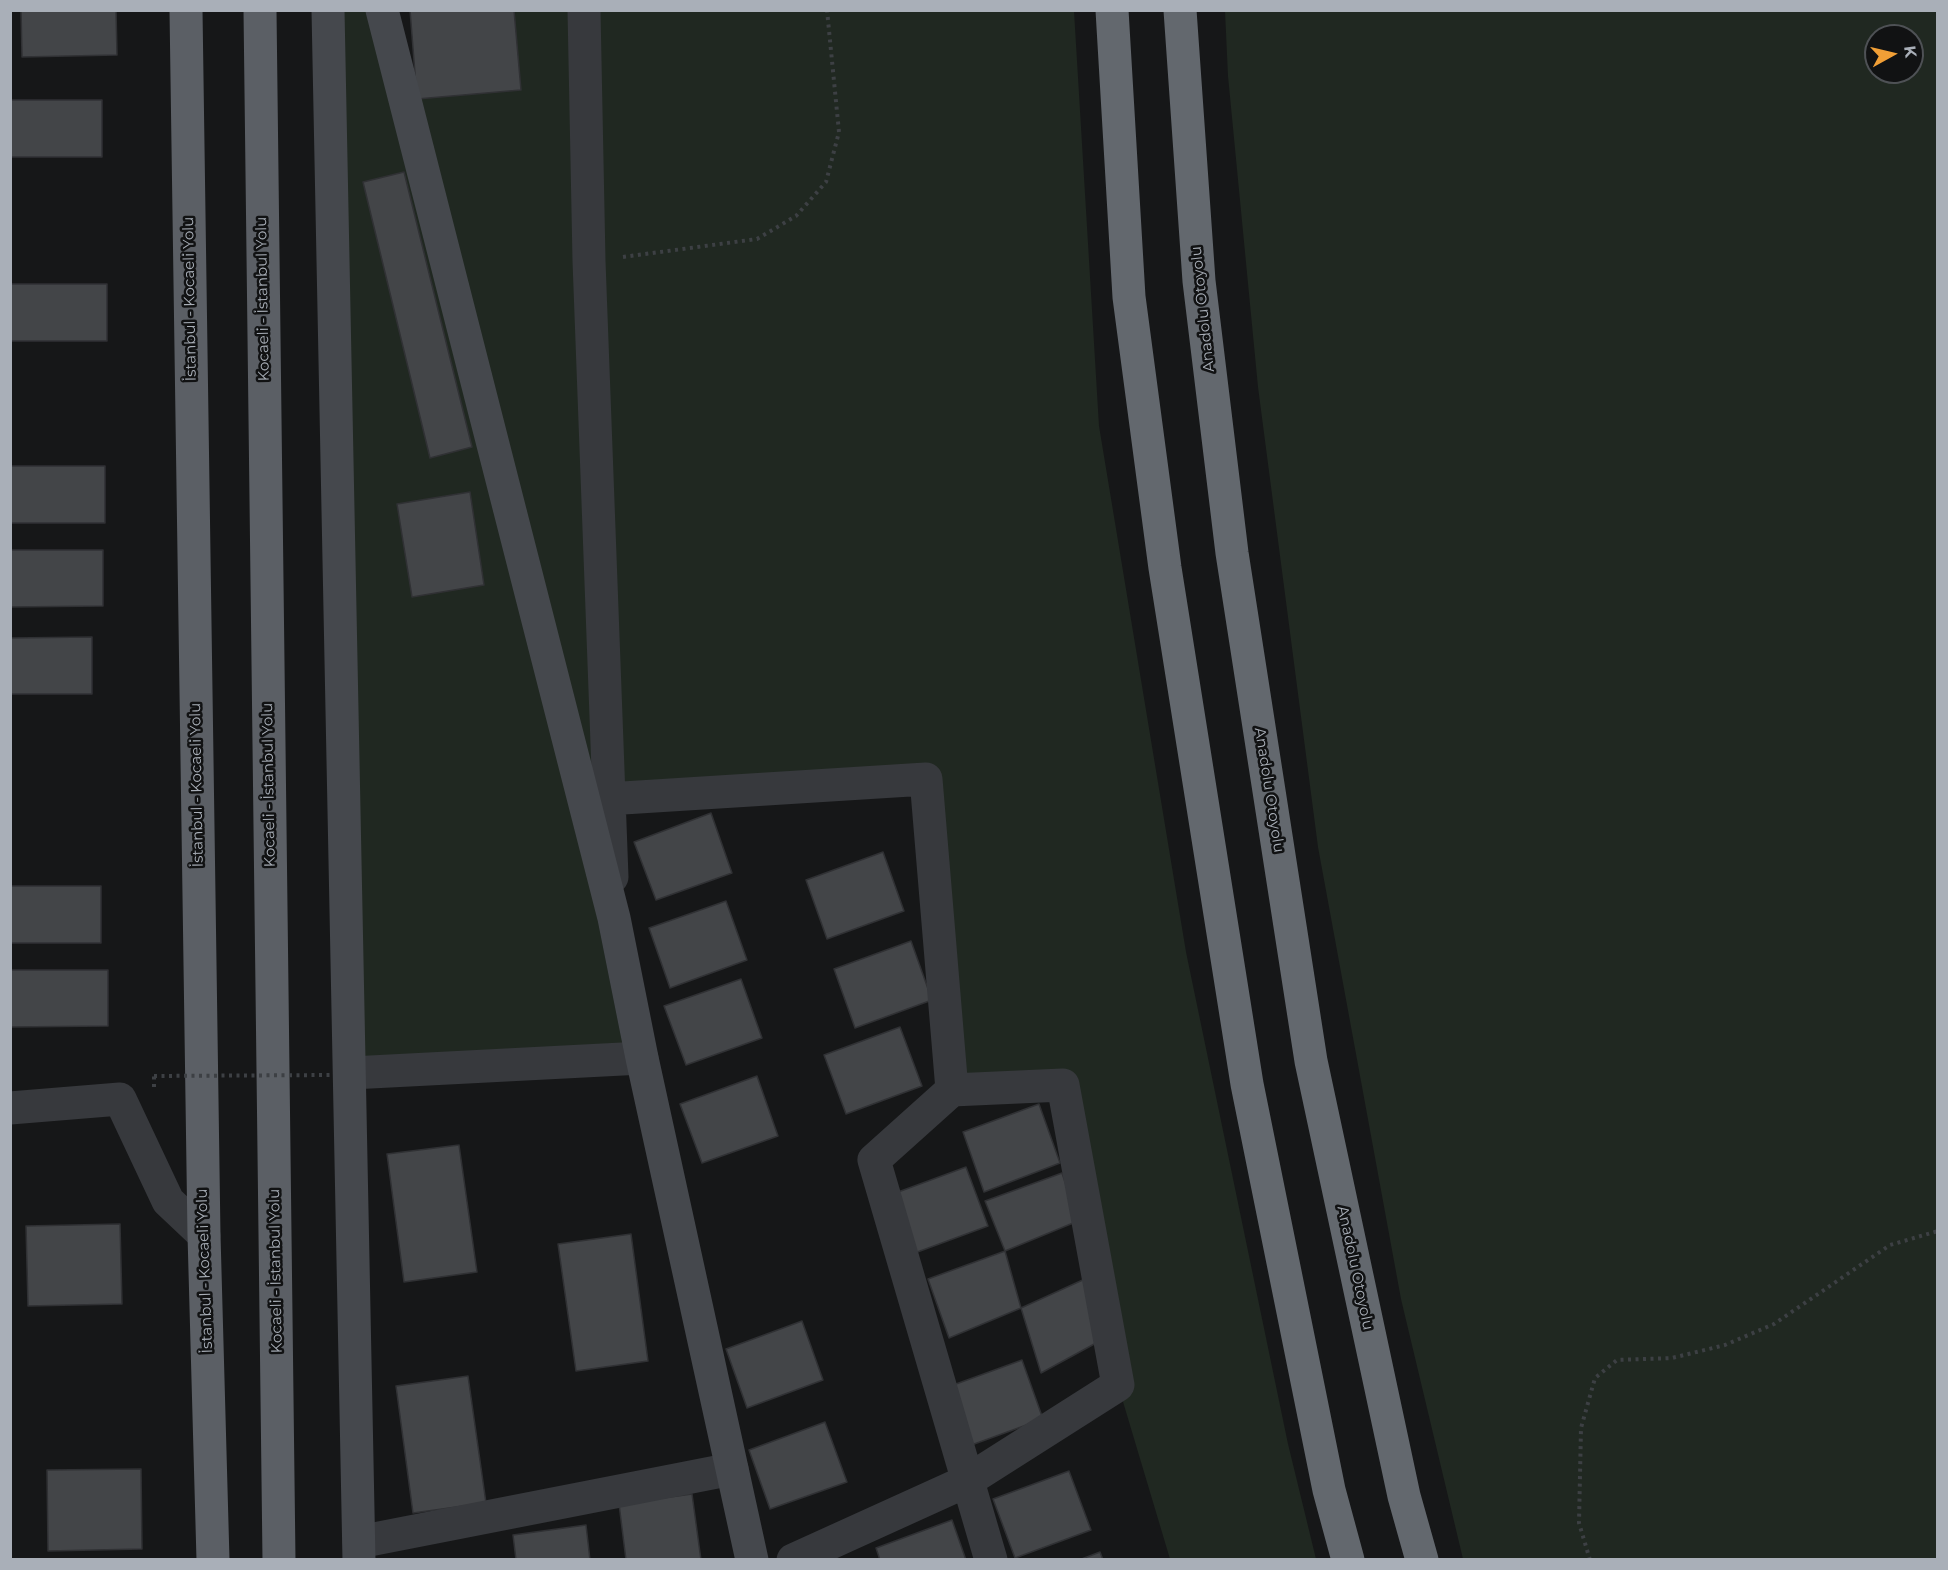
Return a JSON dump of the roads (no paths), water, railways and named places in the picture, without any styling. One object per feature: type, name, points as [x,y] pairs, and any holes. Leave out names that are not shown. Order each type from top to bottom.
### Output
[{"type":"highway","name":"İstanbul - Kocaeli Yolu","points":[[186,10],[204,1235],[213,1560]]},
{"type":"highway","name":"Kocaeli - İstanbul Yolu","points":[[260,10],[279,1560]]},
{"type":"highway","points":[[1112,10],[1129,297],[1165,568],[1247,1084],[1329,1490],[1348,1560]]},
{"type":"highway","name":"Anadolu Otoyolu","points":[[1180,10],[1199,281],[1228,517],[1311,1061],[1404,1496],[1422,1560]]},
{"type":"highway","points":[[199,1560],[209,1424]]},
{"type":"main road","points":[[328,10],[342,1074],[359,1551]]},
{"type":"main road","points":[[382,10],[614,918],[642,1058],[752,1560]]},
{"type":"street","points":[[584,10],[607,799],[614,918]]},
{"type":"street","points":[[607,799],[926,779],[952,1090]]},
{"type":"street","points":[[342,1074],[642,1058]]},
{"type":"street","points":[[793,1560],[967,1481],[1118,1385],[1063,1085],[952,1090],[874,1160],[967,1481],[991,1560]]},
{"type":"street","points":[[10,1108],[120,1099],[168,1201],[204,1235]]},
{"type":"street","points":[[359,1551],[732,1468]]}]
